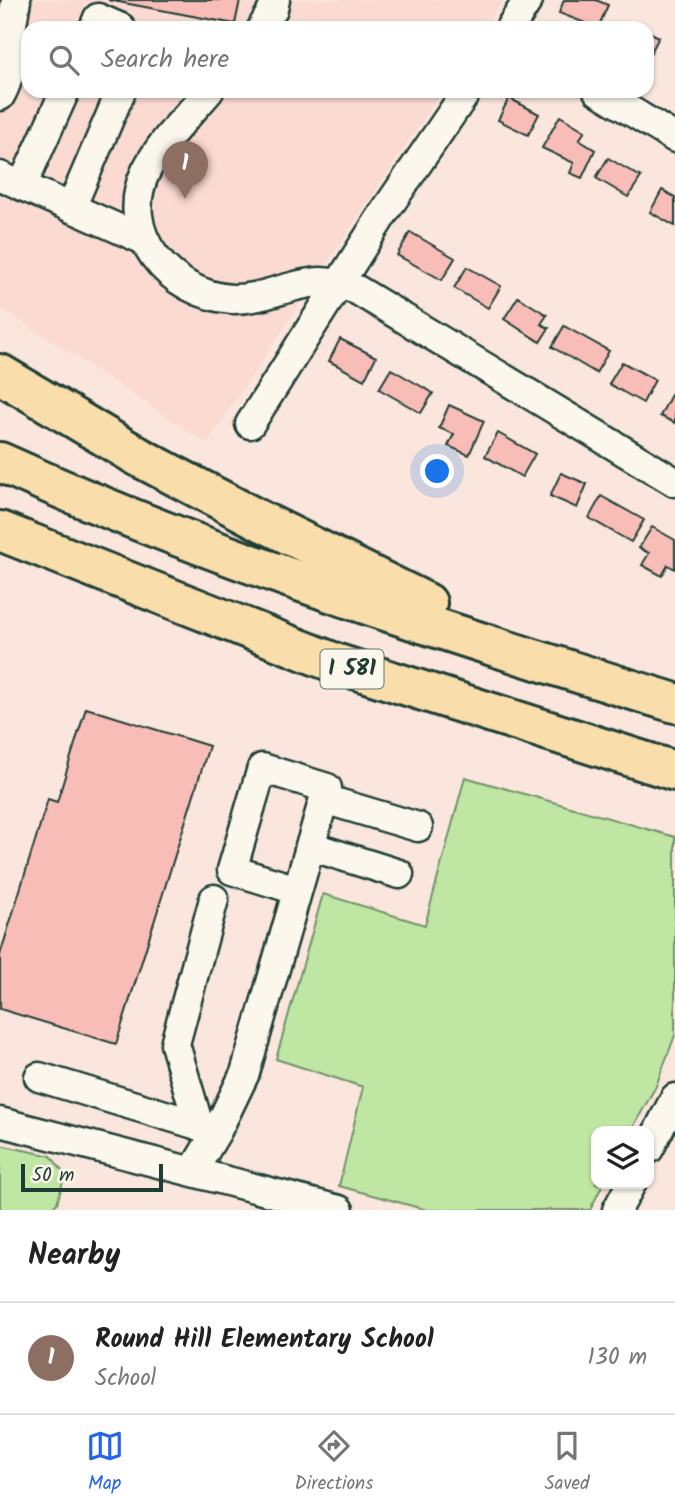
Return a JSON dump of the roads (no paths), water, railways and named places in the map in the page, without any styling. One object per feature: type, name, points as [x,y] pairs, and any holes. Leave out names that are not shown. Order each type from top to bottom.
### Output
[{"type":"highway","points":[[0,374],[139,457],[451,615],[524,656]]},
{"type":"highway","points":[[0,462],[215,551],[524,656],[675,703]]},
{"type":"highway","name":"I 581","points":[[0,531],[335,663],[675,771]]},
{"type":"highway","points":[[0,538],[37,547]]},
{"type":"street","points":[[266,21],[275,0]]},
{"type":"street","points":[[514,21],[528,0]]},
{"type":"street","points":[[0,96],[6,85],[12,56],[9,17]]},
{"type":"street","points":[[61,98],[11,181],[144,240]]},
{"type":"street","points":[[71,208],[118,98]]},
{"type":"street","points":[[203,98],[167,140],[146,170],[141,185],[139,223],[144,240],[169,274],[210,296],[234,299],[263,296],[320,282],[357,290],[675,482]]},
{"type":"street","points":[[250,424],[338,284],[462,98]]},
{"type":"street","points":[[609,98],[675,138]]},
{"type":"street","points":[[194,1171],[208,1128],[245,1073],[298,890],[327,788],[262,768],[232,870],[298,890]]},
{"type":"street","points":[[324,799],[418,827]]},
{"type":"street","points":[[310,846],[399,874]]},
{"type":"street","points":[[208,1128],[176,1044],[214,899]]},
{"type":"street","points":[[39,1077],[208,1128]]},
{"type":"street","points":[[654,1139],[675,1098]]},
{"type":"street","points":[[0,1122],[339,1210]]},
{"type":"street","points":[[617,1210],[628,1189]]},
{"type":"place","name":"Round Hill Elementary School","points":[[185,199]]}]
